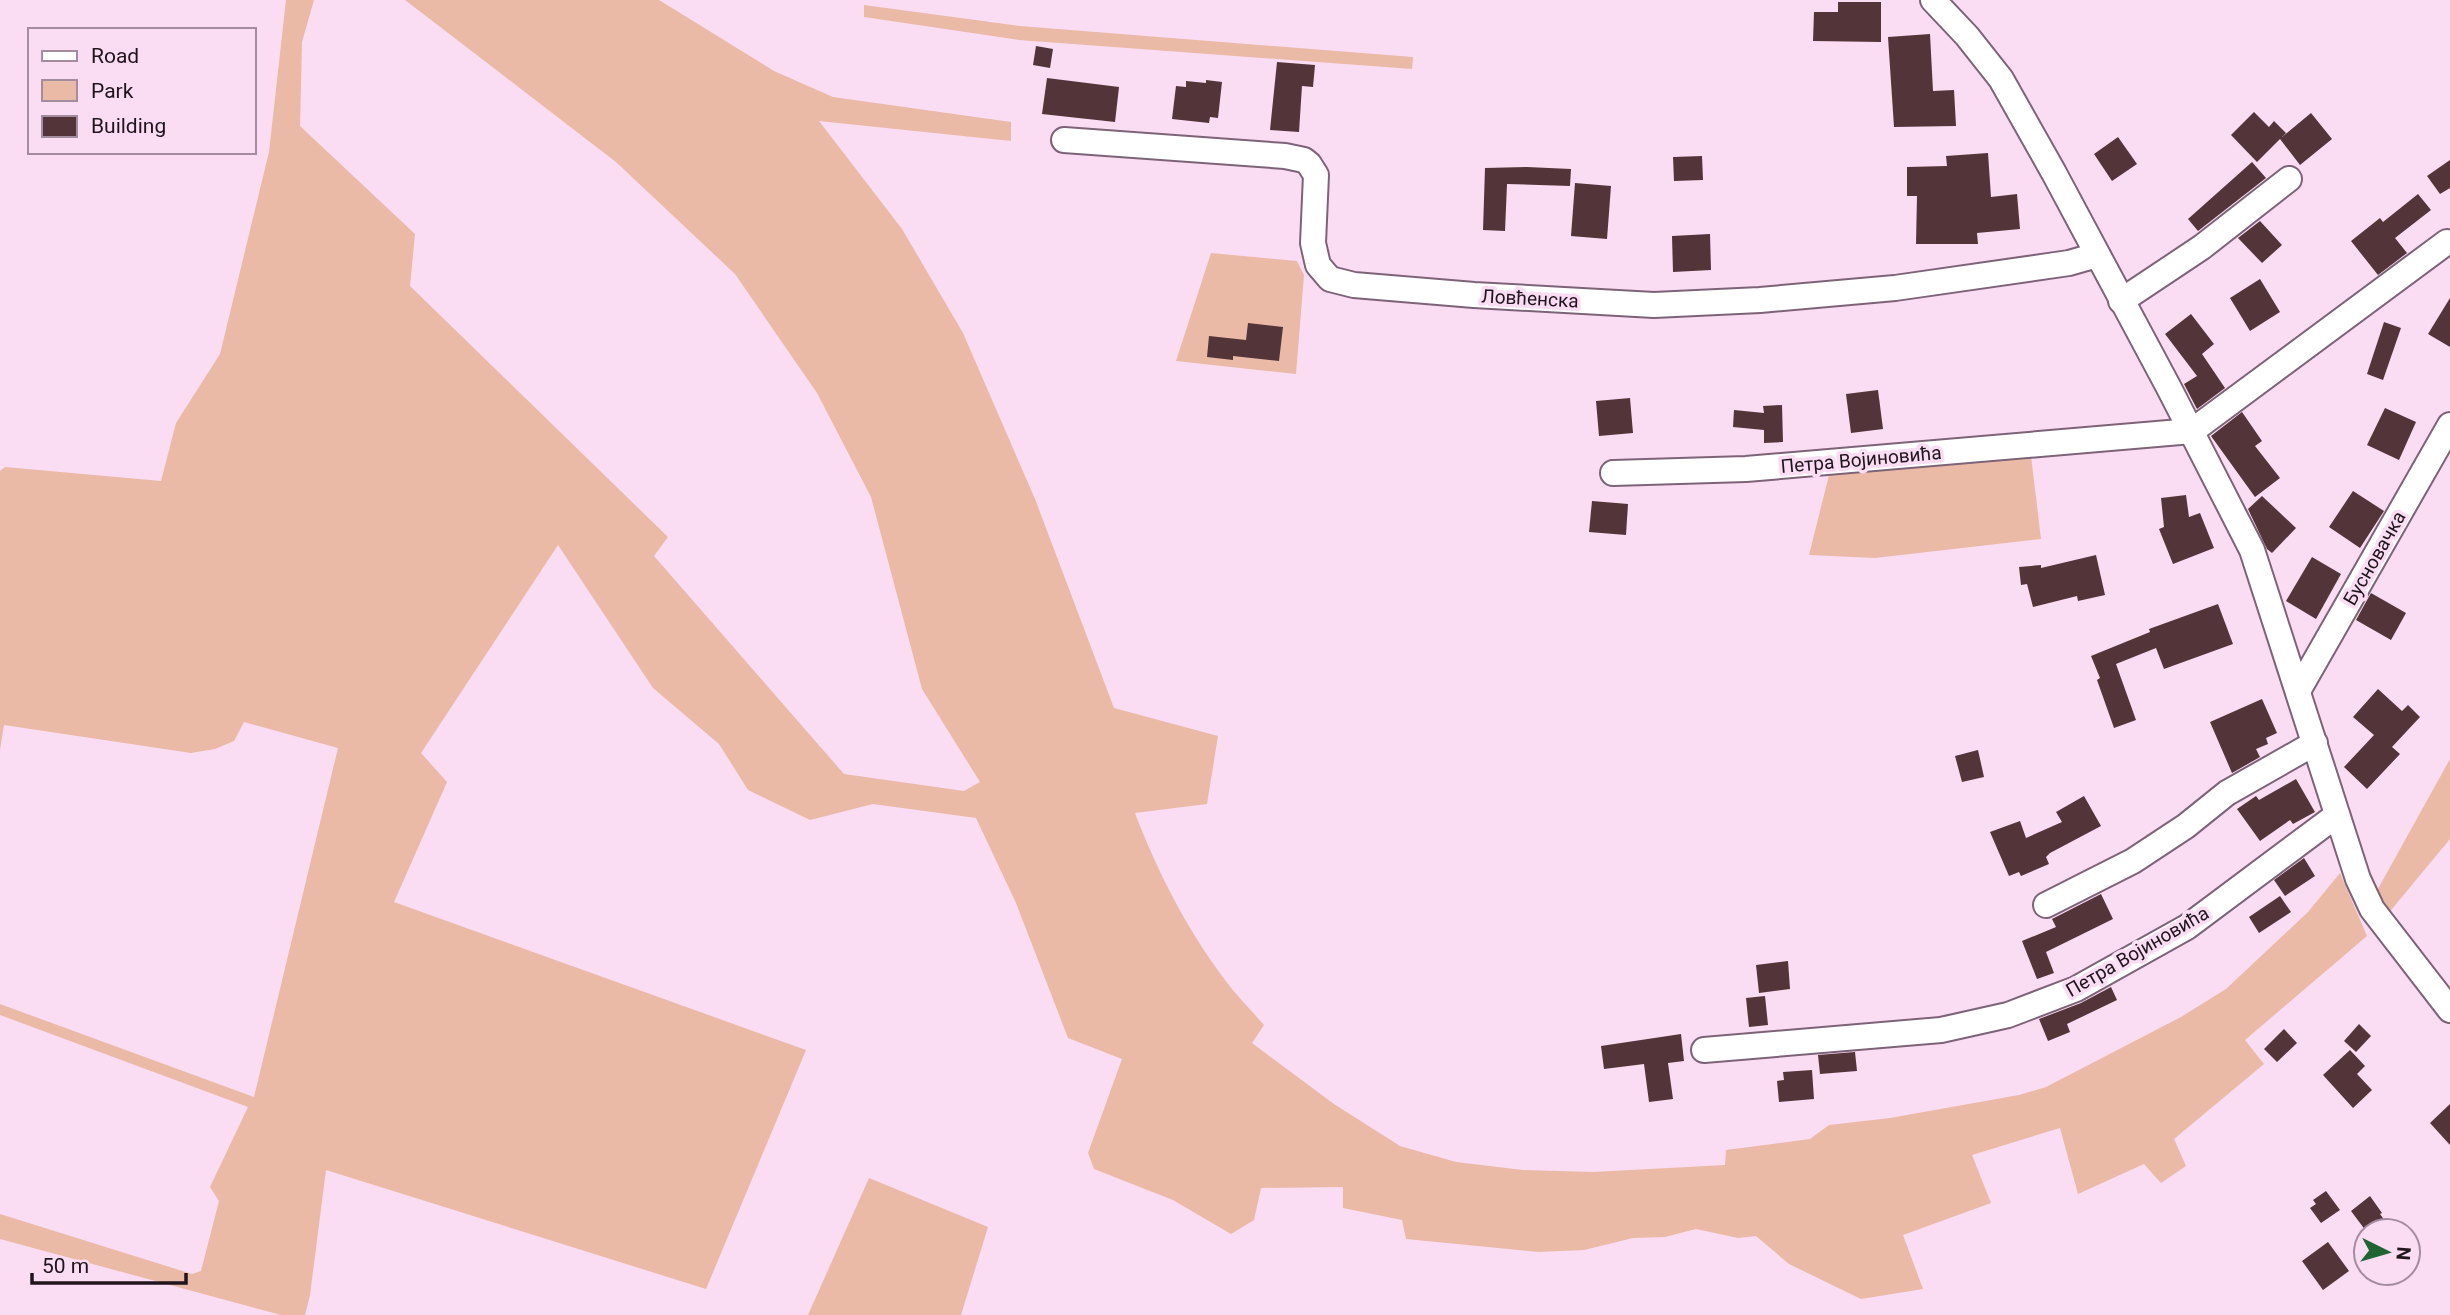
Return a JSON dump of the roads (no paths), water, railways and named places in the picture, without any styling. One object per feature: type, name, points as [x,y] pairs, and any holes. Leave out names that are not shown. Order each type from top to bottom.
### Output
[{"type":"street","points":[[1933,0],[1967,36],[2001,79],[2192,431],[2252,550],[2358,879],[2372,909],[2450,1010]]},
{"type":"street","name":"Ловћенска","points":[[1064,140],[1285,156],[1304,160],[1312,169],[1317,184],[1313,243],[1318,265],[1331,279],[1354,285],[1654,305],[1760,300],[1895,288],[2070,263],[2097,255]]},
{"type":"street","points":[[2121,300],[2202,247],[2289,179]]},
{"type":"street","points":[[2192,431],[2447,242]]},
{"type":"street","name":"Бусновачка","points":[[2298,691],[2450,425]]},
{"type":"street","name":"Петра Војиновића","points":[[1613,473],[1746,469],[2192,431]]},
{"type":"street","points":[[2046,905],[2133,861],[2186,826],[2227,793],[2315,743]]},
{"type":"street","name":"Петра Војиновића","points":[[1704,1050],[1941,1030],[2019,1011],[2076,989],[2187,927],[2337,815]]}]
